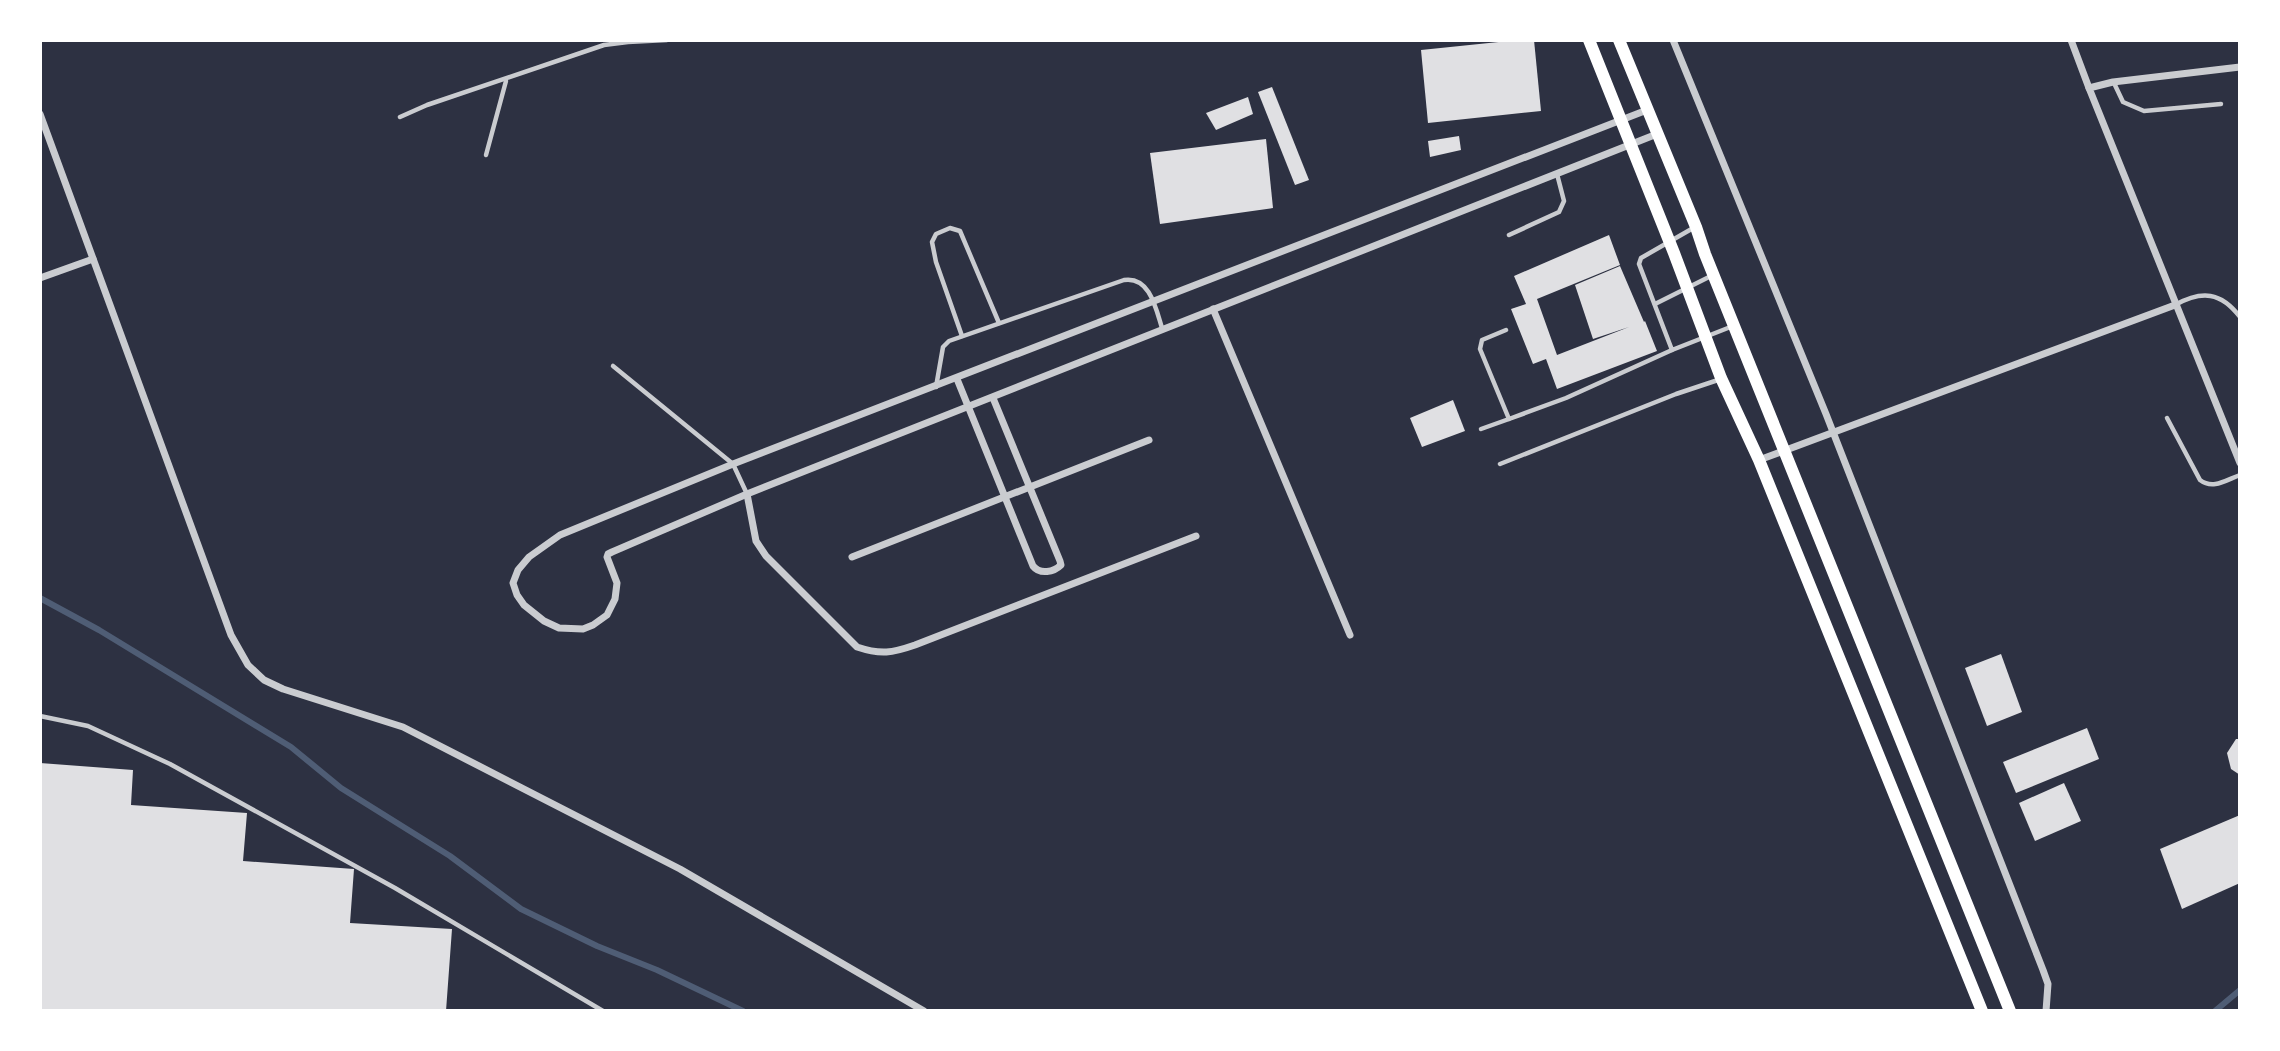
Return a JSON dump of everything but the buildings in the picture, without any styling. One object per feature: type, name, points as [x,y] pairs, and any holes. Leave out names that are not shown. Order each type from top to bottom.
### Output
[{"type":"main road","points":[[1589,40],[1721,378],[1759,460],[1982,1011]]},
{"type":"main road","points":[[1619,40],[2010,1011]]},
{"type":"street","points":[[1673,40],[1834,434],[2043,970],[2048,984],[2046,1011]]},
{"type":"street","points":[[2071,40],[2240,463]]},
{"type":"street","points":[[2089,88],[2113,82],[2240,67]]},
{"type":"street","points":[[1647,110],[733,464],[560,536],[529,557],[518,570],[513,583],[517,596],[544,621],[559,628],[583,629],[593,625],[607,615],[615,599],[617,583],[608,554],[747,494],[1657,134]]},
{"type":"street","points":[[40,114],[231,635],[248,665],[264,680],[283,689],[403,727],[680,869],[924,1011]]},
{"type":"street","points":[[40,278],[93,259]]},
{"type":"street","points":[[1759,460],[2175,305]]},
{"type":"street","points":[[1213,309],[1350,635]]},
{"type":"street","points":[[957,379],[1033,566],[1042,572],[1057,569],[1061,565],[993,398]]},
{"type":"street","points":[[852,557],[1149,440]]},
{"type":"street","points":[[747,494],[756,541],[766,556],[857,647],[873,652],[893,652],[915,645],[1196,536]]},
{"type":"lane","points":[[400,117],[427,105],[613,43],[667,40]]},
{"type":"lane","points":[[486,155],[506,80]]},
{"type":"lane","points":[[2113,82],[2123,102],[2144,111],[2221,104]]},
{"type":"lane","points":[[1509,235],[1559,212],[1564,201],[1556,174]]},
{"type":"lane","points":[[1672,350],[1639,264],[1647,253],[1696,227]]},
{"type":"lane","points":[[962,336],[936,262],[932,242],[936,234],[950,228],[960,231],[999,323]]},
{"type":"lane","points":[[1655,304],[1713,275]]},
{"type":"lane","points":[[936,387],[943,347],[949,341],[1134,278],[1142,282],[1154,302],[1162,328]]},
{"type":"lane","points":[[2175,305],[2191,296],[2212,295],[2231,305],[2240,317]]},
{"type":"lane","points":[[1481,429],[1566,398],[1672,350],[1734,326]]},
{"type":"lane","points":[[1506,330],[1482,340],[1479,349],[1508,419]]},
{"type":"lane","points":[[613,366],[733,464],[747,494]]},
{"type":"lane","points":[[1500,464],[1721,378]]},
{"type":"lane","points":[[2166,418],[2200,480],[2213,485],[2240,475]]},
{"type":"lane","points":[[40,716],[88,726],[170,764],[395,888],[603,1011]]},
{"type":"waterway","points":[[40,598],[99,630],[291,747],[341,788],[450,856],[521,909],[743,1011]]},
{"type":"waterway","points":[[2215,1011],[2240,990]]}]
